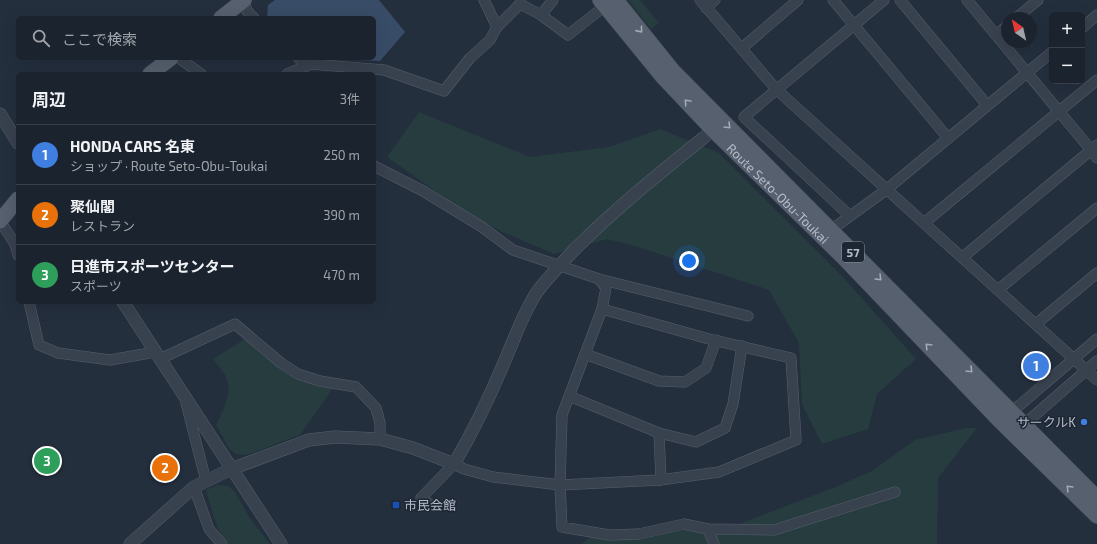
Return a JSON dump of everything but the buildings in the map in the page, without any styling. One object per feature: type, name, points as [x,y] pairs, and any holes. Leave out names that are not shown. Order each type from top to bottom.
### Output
[{"type":"main road","points":[[224,16],[244,0]]},
{"type":"main road","name":"Route Seto-Obu-Toukai","points":[[607,2],[662,76],[714,130],[1006,417],[1097,498]]},
{"type":"main road","name":"Route Seto-Obu-Toukai","points":[[607,2],[831,230],[1006,417]]},
{"type":"main road","points":[[153,72],[168,60]]},
{"type":"main road","points":[[0,221],[16,202]]},
{"type":"main road","name":"Route Seto-Obu-Toukai","points":[[1019,428],[1097,516]]},
{"type":"street","points":[[244,0],[247,11],[252,16]]},
{"type":"street","points":[[484,0],[497,27]]},
{"type":"street","points":[[541,15],[553,0]]},
{"type":"street","points":[[715,0],[703,4],[776,89],[886,190],[999,289],[1097,380]]},
{"type":"street","points":[[742,48],[798,0]]},
{"type":"street","points":[[834,0],[948,138]]},
{"type":"street","points":[[850,216],[744,119],[748,113],[776,89],[884,0]]},
{"type":"street","points":[[900,0],[987,105]]},
{"type":"street","points":[[963,257],[1095,151],[1058,112],[967,0]]},
{"type":"street","points":[[1023,12],[1036,1]]},
{"type":"street","points":[[292,72],[311,64],[384,70],[444,91],[470,58],[490,40],[497,27],[520,4],[541,15],[568,35],[607,2]]},
{"type":"street","points":[[1085,25],[1097,15]]},
{"type":"street","points":[[996,35],[1001,31]]},
{"type":"street","points":[[831,230],[886,190],[1049,55]]},
{"type":"street","points":[[182,60],[198,72]]},
{"type":"street","points":[[300,60],[307,66]]},
{"type":"street","points":[[924,223],[1097,80]]},
{"type":"street","points":[[0,114],[16,139]]},
{"type":"street","points":[[432,506],[421,498],[454,464],[467,442],[503,365],[520,320],[537,292],[559,266],[606,219],[647,183],[714,130]]},
{"type":"street","points":[[376,167],[423,191],[482,227],[513,250],[599,279],[748,316]]},
{"type":"street","points":[[999,289],[1097,208]]},
{"type":"street","points":[[0,221],[16,248]]},
{"type":"street","points":[[1036,324],[1097,273]]},
{"type":"street","points":[[599,279],[606,288],[602,309],[562,415],[560,485],[562,527],[609,535],[639,534],[684,524],[708,529],[774,530],[895,492]]},
{"type":"street","points":[[29,304],[39,345],[58,353],[110,360],[158,356],[235,324],[281,363],[298,374],[320,381],[356,387],[376,408],[380,423],[380,438]]},
{"type":"street","points":[[124,304],[230,469],[281,544]]},
{"type":"street","points":[[130,544],[194,487],[230,469],[309,440],[335,437],[380,438],[413,448],[464,469],[493,477],[560,485],[661,480],[719,472],[796,440],[791,358],[716,340],[602,309]]},
{"type":"street","points":[[1006,417],[1097,339]]},
{"type":"street","points":[[586,354],[659,381],[685,382],[706,368],[716,340]]},
{"type":"street","points":[[569,396],[659,433],[696,442],[725,428],[733,404],[742,346]]},
{"type":"street","points":[[1019,428],[1097,361]]},
{"type":"street","points":[[185,399],[206,481]]},
{"type":"street","points":[[659,433],[661,480]]},
{"type":"street","points":[[194,487],[209,529],[222,544]]},
{"type":"street","points":[[708,529],[714,544]]},
{"type":"green space","points":[[628,0],[640,0],[659,23],[651,29]]},
{"type":"green space","points":[[419,112],[530,157],[609,147],[660,129],[719,153],[842,276],[916,359],[877,394],[868,429],[822,444],[802,404],[799,343],[769,290],[635,246],[607,239],[554,254],[505,233],[469,215],[387,157]]},
{"type":"green space","points":[[245,339],[285,371],[307,382],[333,388],[300,435],[247,455],[236,454],[230,450],[216,425],[226,403],[228,385],[225,374],[213,359]]},
{"type":"green space","points":[[966,428],[977,428],[938,478],[937,544],[582,544],[588,538],[683,530],[710,523],[721,531],[838,486],[872,471],[915,440]]},
{"type":"green space","points":[[217,485],[228,486],[235,492],[251,520],[270,544],[228,544],[217,525],[206,490]]},
{"type":"water","points":[[275,0],[379,0],[405,32],[380,61],[356,60],[376,60],[376,16],[267,16],[268,5]]},
{"type":"place","name":"HONDA CARS 名東","points":[[1036,366]]},
{"type":"place","name":"サークルK","points":[[1084,422]]},
{"type":"place","name":"日進市スポーツセンター","points":[[47,461]]},
{"type":"place","name":"聚仙閣","points":[[165,468]]},
{"type":"place","name":"市民会館","points":[[396,505]]}]
